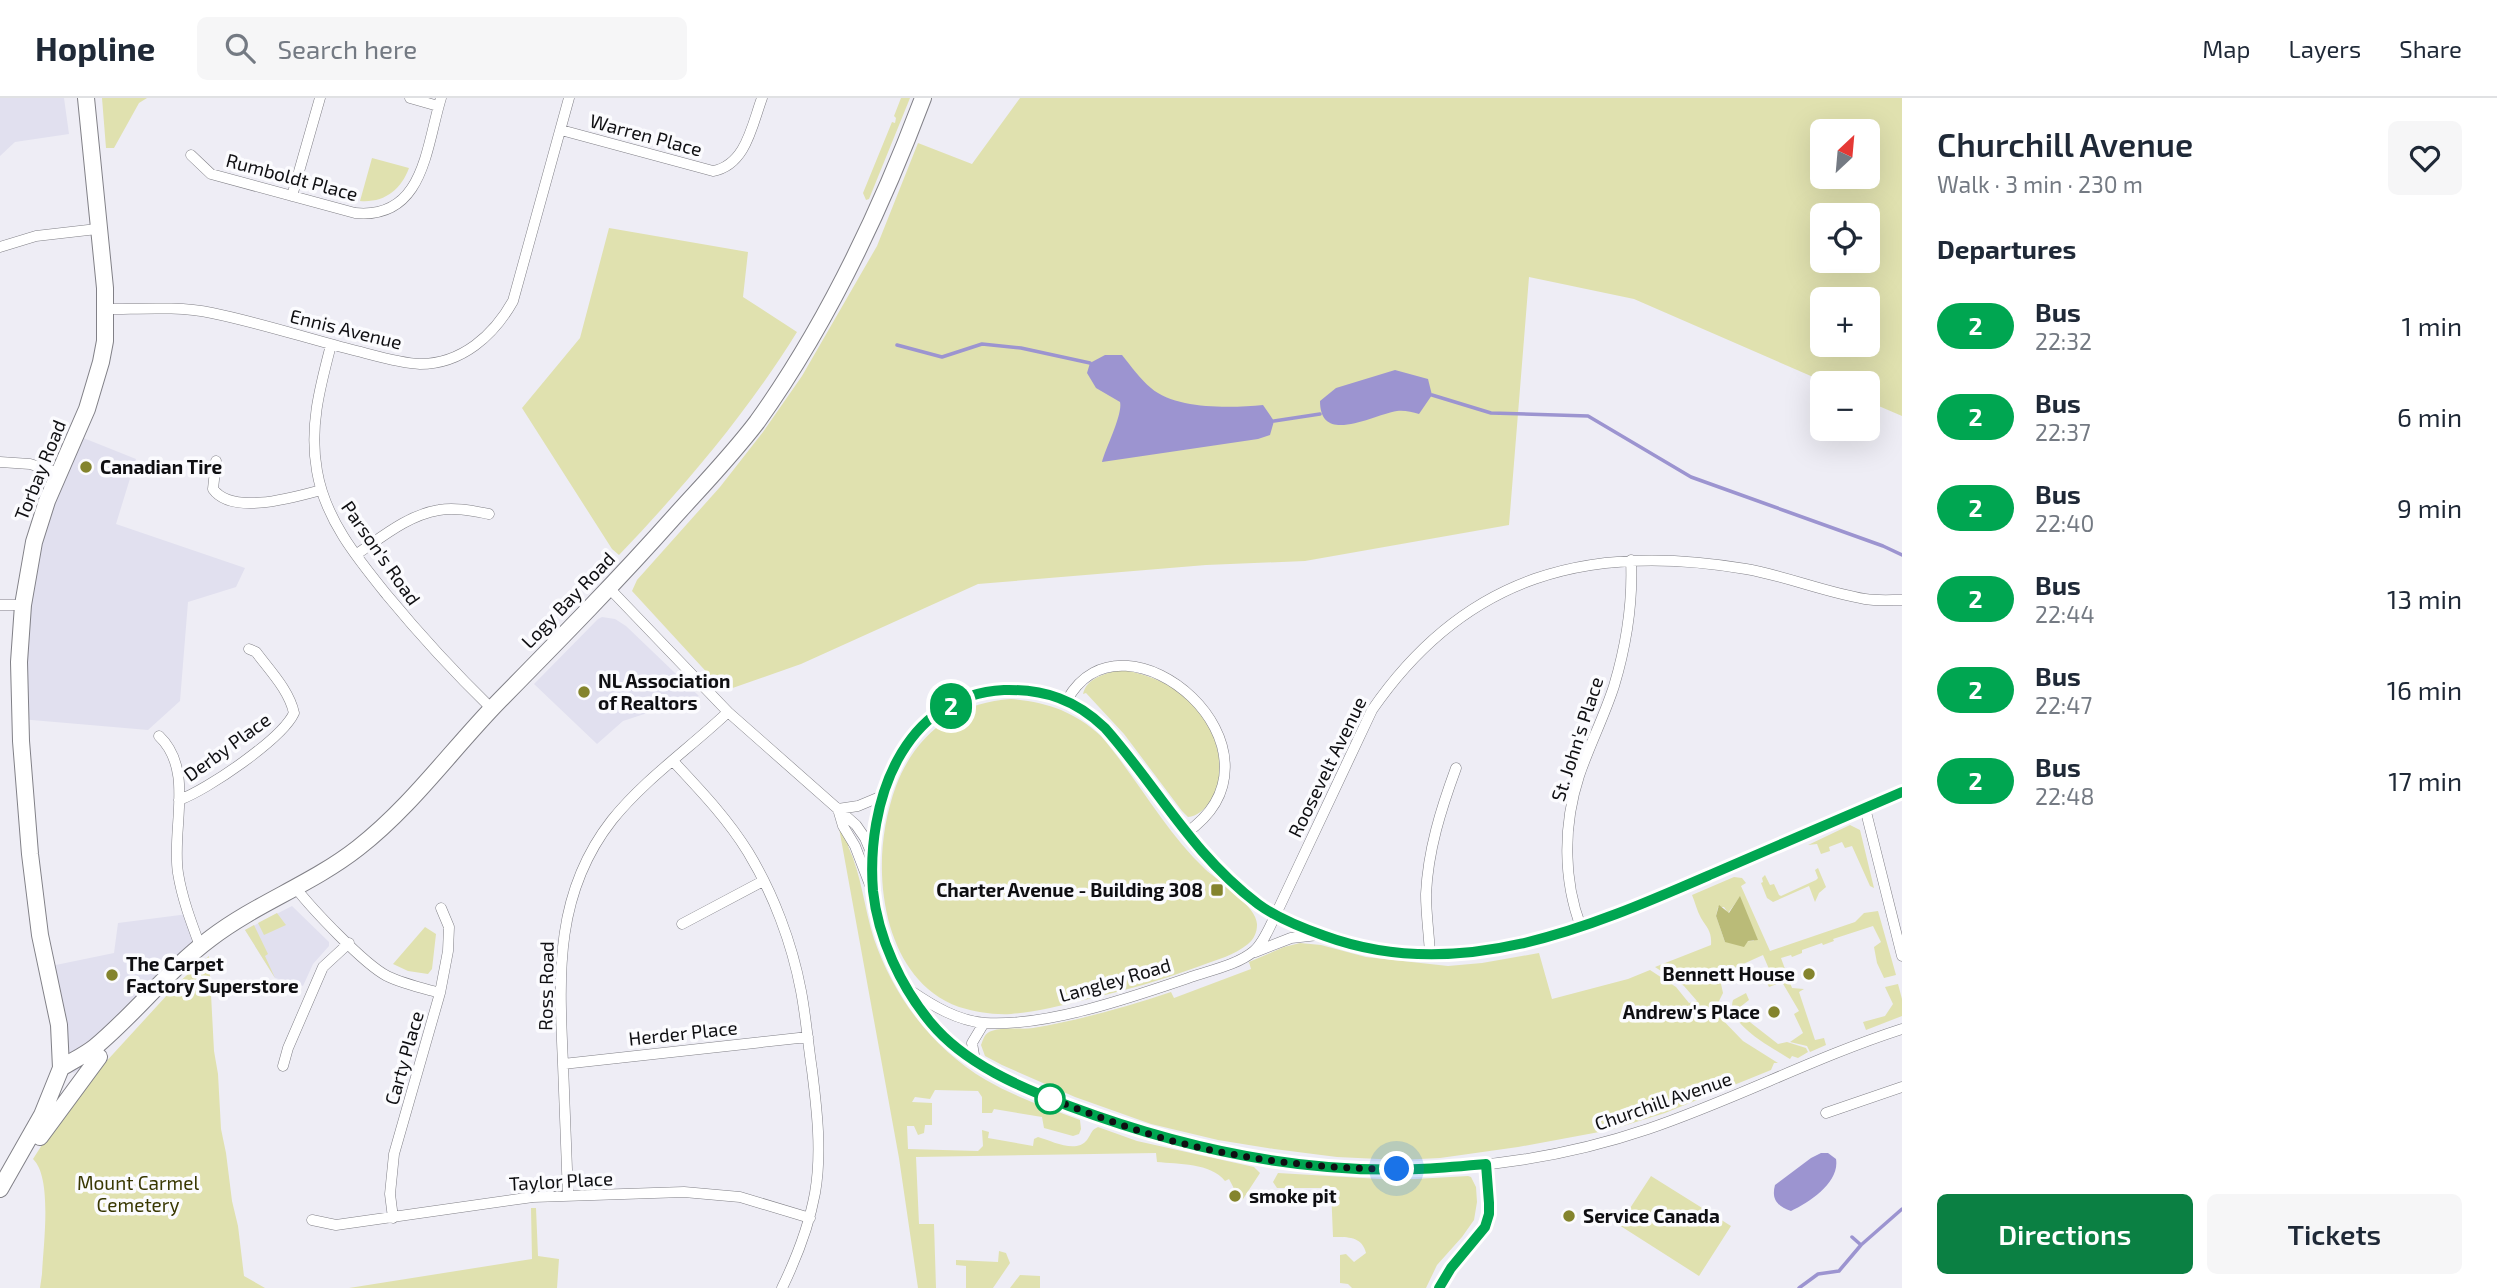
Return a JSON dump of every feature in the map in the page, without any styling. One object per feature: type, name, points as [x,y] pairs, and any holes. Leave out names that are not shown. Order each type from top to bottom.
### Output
[{"type":"main road","name":"Logy Bay Road","points":[[61,1068],[92,1049],[120,1025],[200,946],[238,920],[330,869],[361,845],[419,790],[706,482],[756,422],[839,292],[923,98]]},
{"type":"main road","name":"Torbay Road","points":[[61,1068],[59,1025],[40,935],[30,854],[19,702],[23,605],[34,542],[59,472],[87,409],[101,362],[106,309],[85,101]]},
{"type":"main road","points":[[59,1025],[69,1041],[79,1045],[105,1038]]},
{"type":"main road","name":"Logy Bay Road","points":[[22,1152],[45,1131],[114,1040],[120,1025]]},
{"type":"main road","points":[[0,1189],[52,1096],[61,1068],[74,1073],[99,1057]]},
{"type":"street","points":[[292,196],[320,98]]},
{"type":"street","points":[[410,98],[439,102]]},
{"type":"street","name":"Ennis Avenue","points":[[106,309],[211,312],[401,362],[421,364],[460,354],[486,338],[503,319],[513,301],[569,98]]},
{"type":"street","name":"Warren Place","points":[[561,130],[713,171],[724,169],[740,154],[762,98]]},
{"type":"street","name":"Rumboldt Place","points":[[191,155],[211,174],[368,214],[397,205],[406,197],[420,174],[439,102]]},
{"type":"street","points":[[0,247],[36,236],[97,229]]},
{"type":"street","name":"Parson's Road","points":[[331,345],[314,416],[315,453],[321,490],[335,522],[418,633],[492,709]]},
{"type":"street","points":[[216,461],[213,489],[216,494],[237,502],[274,502],[321,490]]},
{"type":"street","points":[[0,462],[30,464],[59,472]]},
{"type":"street","points":[[357,554],[392,529],[428,512],[452,509],[488,514]]},
{"type":"street","name":"Roosevelt Avenue","points":[[1276,914],[1371,709],[1410,661],[1471,608],[1503,590],[1554,572],[1602,562],[1692,560],[1748,569],[1866,599],[1902,600]]},
{"type":"street","name":"St. John's Place","points":[[1581,928],[1573,907],[1568,871],[1571,808],[1579,777],[1613,688],[1620,661],[1628,623],[1631,561]]},
{"type":"street","points":[[609,588],[728,712],[862,831],[870,847],[873,893]]},
{"type":"street","points":[[0,605],[23,605]]},
{"type":"street","name":"Derby Place","points":[[179,800],[198,793],[240,762],[284,728],[294,713],[292,702],[286,693],[256,652],[249,649]]},
{"type":"street","points":[[1068,700],[1080,681],[1106,667],[1119,665],[1147,670],[1163,677],[1178,685],[1205,710],[1220,739],[1225,767],[1223,781],[1211,809],[1200,823],[1186,834]]},
{"type":"street","points":[[872,859],[882,796],[891,771],[906,744],[932,718],[959,702],[990,692],[1013,690],[1040,692],[1068,700],[1093,716],[1186,834],[1215,867],[1257,903],[1321,935],[1375,949],[1430,954],[1497,949],[1551,937],[1618,914],[1902,792]]},
{"type":"street","name":"Ross Road","points":[[568,1196],[559,973],[566,925],[576,887],[611,822],[639,791],[728,712]]},
{"type":"street","points":[[159,736],[173,756],[179,800],[176,854],[178,872],[188,914],[200,946]]},
{"type":"street","points":[[673,761],[734,831],[763,881],[783,926],[801,989],[816,1106],[819,1159],[810,1218],[800,1249],[782,1288]]},
{"type":"street","points":[[1430,954],[1426,896],[1428,874],[1442,806],[1456,768]]},
{"type":"street","points":[[838,809],[858,806],[882,796]]},
{"type":"street","points":[[1865,808],[1902,956]]},
{"type":"street","points":[[838,809],[873,893]]},
{"type":"street","points":[[682,924],[763,881]]},
{"type":"street","points":[[295,887],[373,967],[386,975],[440,993]]},
{"type":"street","name":"Churchill Avenue","points":[[873,893],[890,955],[908,989],[937,1030],[975,1061],[1046,1097],[1114,1123],[1222,1152],[1274,1161],[1346,1168],[1418,1169],[1486,1164],[1578,1148],[1648,1129],[1696,1112],[1829,1055],[1902,1029]]},
{"type":"street","name":"Carty Place","points":[[393,1218],[390,1194],[394,1154],[440,993],[448,951],[449,927],[442,908]]},
{"type":"street","points":[[1251,953],[1260,944],[1276,914]]},
{"type":"street","name":"Langley Road","points":[[908,989],[950,1013],[984,1023],[1035,1019],[1108,1003],[1211,970],[1291,938],[1321,935]]},
{"type":"street","points":[[283,1066],[288,1048],[323,967],[349,943]]},
{"type":"street","points":[[975,1061],[972,1043],[984,1023]]},
{"type":"street","name":"Herder Place","points":[[563,1064],[808,1037]]},
{"type":"street","points":[[1826,1113],[1902,1087]]},
{"type":"street","points":[[1439,1288],[1451,1268],[1485,1227],[1489,1214],[1486,1164]]},
{"type":"street","name":"Taylor Place","points":[[312,1220],[335,1225],[533,1197],[684,1192],[740,1197],[810,1218]]},
{"type":"shaded area","points":[[0,98],[64,98],[69,134],[15,142],[0,156]]},
{"type":"shaded area","points":[[1105,355],[1122,355],[1151,388],[1175,400],[1221,407],[1263,405],[1274,421],[1270,435],[1102,462],[1117,422],[1120,402],[1096,388],[1087,373],[1090,363]]},
{"type":"shaded area","points":[[1395,370],[1428,379],[1432,395],[1419,414],[1397,411],[1338,425],[1329,422],[1322,415],[1320,401],[1336,388]]},
{"type":"shaded area","points":[[76,435],[136,459],[116,524],[245,568],[236,587],[188,602],[180,701],[148,730],[20,719],[27,572]]},
{"type":"shaded area","points":[[602,617],[615,619],[626,626],[699,696],[623,721],[597,744],[534,684]]},
{"type":"shaded area","points":[[292,906],[329,942],[329,946],[313,964],[303,986],[275,978],[245,930]]},
{"type":"shaded area","points":[[188,914],[200,946],[99,1057],[74,1073],[61,1068],[46,967],[114,953],[118,923]]},
{"type":"shaded area","points":[[1821,1153],[1828,1153],[1836,1159],[1836,1167],[1829,1183],[1815,1197],[1791,1211],[1779,1205],[1774,1195],[1775,1185]]},
{"type":"green space","points":[[102,98],[147,98],[139,103],[114,148],[106,148]]},
{"type":"green space","points":[[901,98],[910,98],[869,199],[866,200],[863,193],[892,122],[895,123],[894,116]]},
{"type":"green space","points":[[1020,98],[1902,98],[1902,416],[1880,407],[1880,371],[1810,371],[1810,376],[1634,299],[1529,277],[1509,525],[1305,561],[1206,565],[978,584],[801,664],[724,691],[632,591],[637,580],[720,487],[802,376],[877,246],[918,143],[972,164]]},
{"type":"green space","points":[[372,158],[409,168],[401,183],[390,194],[377,200],[360,201]]},
{"type":"green space","points":[[609,228],[748,252],[743,297],[797,332],[757,392],[714,448],[619,555],[612,549],[522,408],[580,338]]},
{"type":"green space","points":[[1121,669],[1169,685],[1193,704],[1208,726],[1218,751],[1219,778],[1209,803],[1197,814],[1188,817],[1182,811],[1124,734],[1086,693],[1083,694],[1093,680]]},
{"type":"green space","points":[[1011,699],[1059,709],[1091,727],[1101,736],[1190,854],[1251,910],[1257,925],[1250,942],[1225,957],[1157,981],[1020,1013],[991,1014],[959,1007],[923,985],[900,952],[890,926],[883,891],[882,855],[886,820],[896,786],[914,751],[940,724],[973,707]]},
{"type":"green space","points":[[1850,825],[1860,830],[1874,888],[1870,886],[1852,846],[1845,848],[1842,842],[1829,847],[1830,851],[1821,854],[1817,844],[1808,845]]},
{"type":"green space","points":[[839,828],[851,845],[848,846],[882,960],[904,1001],[918,1020],[949,1053],[986,1080],[1020,1097],[1080,1120],[1079,1134],[1073,1136],[1044,1128],[1042,1117],[994,1109],[992,1113],[982,1113],[982,1097],[978,1091],[935,1090],[930,1099],[915,1097],[912,1102],[932,1103],[932,1125],[925,1125],[924,1133],[918,1135],[914,1126],[907,1126],[908,1149],[978,1151],[983,1146],[982,1130],[989,1132],[988,1138],[1033,1146],[1034,1139],[1038,1137],[1077,1146],[1087,1140],[1098,1127],[1137,1141],[1254,1167],[1260,1173],[1243,1199],[1240,1200],[1229,1179],[1225,1181],[1219,1175],[1203,1168],[1157,1162],[1156,1153],[916,1157],[919,1224],[934,1224],[936,1288],[918,1288],[899,1158]]},
{"type":"green space","points":[[1818,868],[1826,887],[1815,902],[1809,886],[1773,902],[1767,898],[1761,883],[1765,875],[1781,896],[1816,880],[1818,878],[1815,870]]},
{"type":"green space","points":[[1734,877],[1742,878],[1746,883],[1741,886],[1770,951],[1855,922],[1864,913],[1878,911],[1896,975],[1884,978],[1874,947],[1881,942],[1873,926],[1802,950],[1802,953],[1792,957],[1781,958],[1792,988],[1804,989],[1799,992],[1815,1040],[1824,1038],[1826,1045],[1810,1052],[1807,1046],[1790,1042],[1803,1033],[1794,1014],[1799,1011],[1782,982],[1769,987],[1767,983],[1772,976],[1763,955],[1719,975],[1723,993],[1714,1011],[1743,1041],[1778,1063],[1774,1063],[1771,1070],[1665,1113],[1610,1130],[1440,1158],[1400,1160],[1337,1157],[1218,1140],[1151,1124],[1075,1097],[1002,1065],[985,1056],[981,1045],[986,1035],[994,1030],[1033,1028],[1068,1021],[1171,992],[1174,998],[1251,969],[1249,962],[1300,943],[1321,945],[1366,957],[1448,966],[1539,953],[1552,999],[1628,979],[1650,970],[1676,987],[1689,1003],[1697,1001],[1684,986],[1655,967],[1711,945],[1710,933],[1692,895]],"holes":[[[1740,897],[1754,941],[1725,942],[1716,916],[1718,907],[1724,907],[1728,913]]]},
{"type":"green space","points":[[1740,896],[1758,940],[1748,941],[1744,947],[1725,942],[1716,916],[1719,905],[1729,913]]},
{"type":"green space","points":[[277,913],[286,925],[264,935],[258,923]]},
{"type":"green space","points":[[254,925],[268,954],[265,956],[275,978],[245,930]]},
{"type":"green space","points":[[425,927],[436,934],[432,969],[428,974],[408,971],[393,964]]},
{"type":"green space","name":"Mount Carmel Cemetery","points":[[209,956],[221,1129],[244,1276],[265,1288],[40,1288],[45,1197],[39,1168],[33,1159],[70,1101],[179,982]]},
{"type":"green space","points":[[1898,984],[1902,999],[1902,1016],[1866,1030],[1863,1022],[1885,1016],[1893,1004],[1885,987]]},
{"type":"green space","points":[[1746,993],[1749,1000],[1740,1007],[1746,1019],[1778,1044],[1787,1042],[1806,1048],[1808,1052],[1790,1059],[1762,1042],[1743,1026],[1732,1009],[1733,1000]]},
{"type":"green space","points":[[1278,1173],[1397,1180],[1468,1176],[1476,1187],[1474,1220],[1437,1265],[1426,1288],[1352,1288],[1348,1284],[1340,1283],[1340,1255],[1346,1254],[1354,1262],[1366,1253],[1357,1240],[1333,1237],[1331,1188],[1277,1188],[1273,1182]]},
{"type":"green space","points":[[1651,1176],[1731,1226],[1699,1276],[1619,1225]]},
{"type":"green space","points":[[531,1208],[536,1208],[538,1256],[559,1259],[557,1288],[349,1288],[532,1259]]},
{"type":"green space","points":[[999,1251],[1006,1253],[1010,1263],[993,1288],[966,1288],[966,1266],[956,1265],[956,1260],[998,1262]]},
{"type":"green space","points":[[1020,1275],[1040,1276],[1040,1288],[1010,1288]]},
{"type":"waterway","points":[[897,345],[942,357],[982,344],[1021,348],[1090,363]]},
{"type":"waterway","points":[[1432,395],[1491,413],[1588,416],[1691,477],[1902,555]]},
{"type":"waterway","points":[[1274,421],[1320,414]]},
{"type":"waterway","points":[[1799,1288],[1818,1274],[1839,1271],[1861,1245],[1902,1209]]},
{"type":"waterway","points":[[1852,1237],[1861,1245]]},
{"type":"bus line","name":"2","points":[[1439,1288],[1451,1268],[1485,1227],[1489,1214],[1486,1164],[1418,1169],[1346,1168],[1250,1157],[1172,1140],[1114,1123],[1046,1097],[975,1061],[937,1030],[908,989],[890,955],[873,893],[872,859],[877,818],[891,771],[906,744],[932,718],[970,697],[998,691],[1027,690],[1068,700],[1093,716],[1105,728],[1202,854],[1257,903],[1305,928],[1342,942],[1405,953],[1450,954],[1497,949],[1551,937],[1618,914],[1902,792]]},
{"type":"place","name":"Canadian Tire","points":[[86,467]]},
{"type":"place","name":"NL Association of Realtors","points":[[584,692]]},
{"type":"place","name":"Charter Avenue - Building 308","points":[[1217,890]]},
{"type":"place","name":"Bennett House","points":[[1809,974]]},
{"type":"place","name":"The Carpet Factory Superstore","points":[[112,975]]},
{"type":"place","name":"Andrew's Place","points":[[1774,1012]]},
{"type":"place","name":"smoke pit","points":[[1235,1196]]},
{"type":"place","name":"Service Canada","points":[[1569,1216]]},
{"type":"route","points":[[1050,1099],[1046,1097],[1114,1123],[1222,1152],[1316,1166],[1397,1169]]}]
